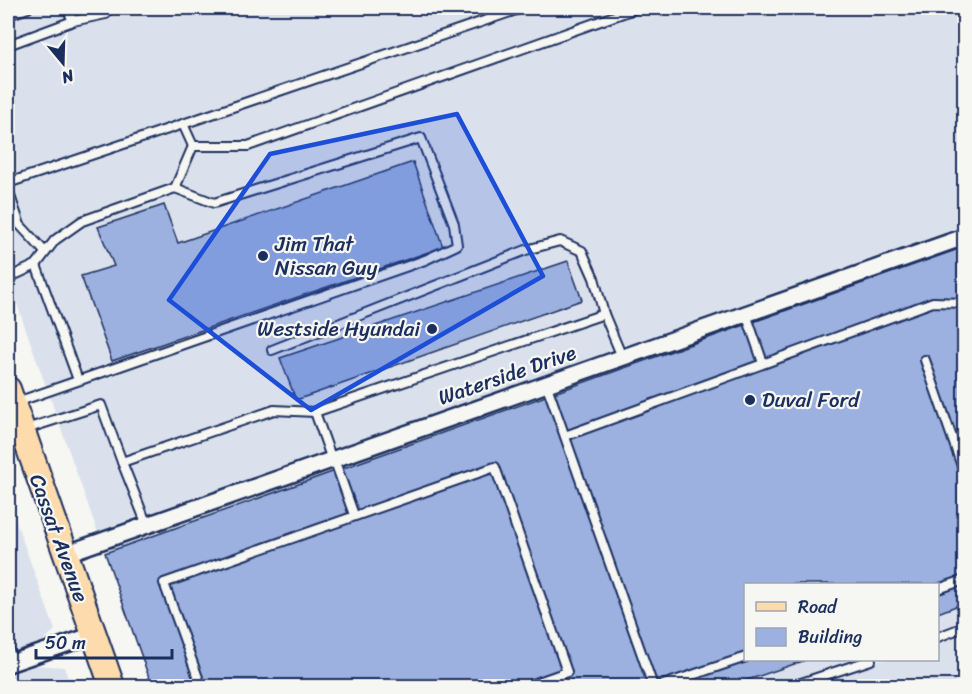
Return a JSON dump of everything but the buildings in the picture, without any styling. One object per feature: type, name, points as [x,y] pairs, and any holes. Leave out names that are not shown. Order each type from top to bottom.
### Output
[{"type":"main road","name":"Cassat Avenue","points":[[10,396],[112,687]]},
{"type":"street","name":"Waterside Drive","points":[[65,554],[964,237]]},
{"type":"street","points":[[9,658],[93,635]]},
{"type":"lane","points":[[8,15],[28,8]]},
{"type":"lane","points":[[67,8],[73,21]]},
{"type":"lane","points":[[8,183],[522,8]]},
{"type":"lane","points":[[193,146],[248,146],[637,8]]},
{"type":"lane","points":[[8,45],[73,21],[106,14]]},
{"type":"lane","points":[[175,188],[193,146],[183,124]]},
{"type":"lane","points":[[8,278],[36,265],[55,240],[82,221],[175,188],[214,202],[421,138],[454,224],[457,245],[425,260],[78,380],[10,396]]},
{"type":"lane","points":[[8,190],[20,225],[45,252]]},
{"type":"lane","points":[[272,350],[526,250],[560,241],[582,251],[622,357]]},
{"type":"lane","points":[[36,265],[78,380]]},
{"type":"lane","points":[[565,436],[933,303],[964,303]]},
{"type":"lane","points":[[122,462],[274,410],[315,412],[604,314]]},
{"type":"lane","points":[[745,314],[763,363]]},
{"type":"lane","points":[[925,360],[964,472]]},
{"type":"lane","points":[[546,383],[653,687]]},
{"type":"lane","points":[[21,431],[101,405],[147,525]]},
{"type":"lane","points":[[315,412],[354,515]]},
{"type":"lane","points":[[201,687],[164,583],[495,467],[567,672],[527,687]]},
{"type":"lane","points":[[939,589],[964,580]]},
{"type":"lane","points":[[939,637],[964,627]]},
{"type":"lane","points":[[660,687],[744,658]]},
{"type":"lane","points":[[792,687],[868,661]]},
{"type":"highlighted area","points":[[457,114],[543,276],[311,410],[169,300],[270,154]]},
{"type":"shaded area","points":[[8,8],[964,8],[964,247],[105,553],[8,279]]},
{"type":"shaded area","points":[[8,500],[55,630],[43,641],[8,655]]},
{"type":"shaded area","points":[[964,603],[964,686],[730,686],[803,661],[939,661],[939,613]]},
{"type":"shaded area","points":[[34,665],[64,667],[71,686],[8,686],[8,674]]},
{"type":"place","name":"Jim That Nissan Guy","points":[[263,256]]},
{"type":"place","name":"Westside Hyundai","points":[[432,329]]},
{"type":"place","name":"Duval Ford","points":[[750,400]]}]
